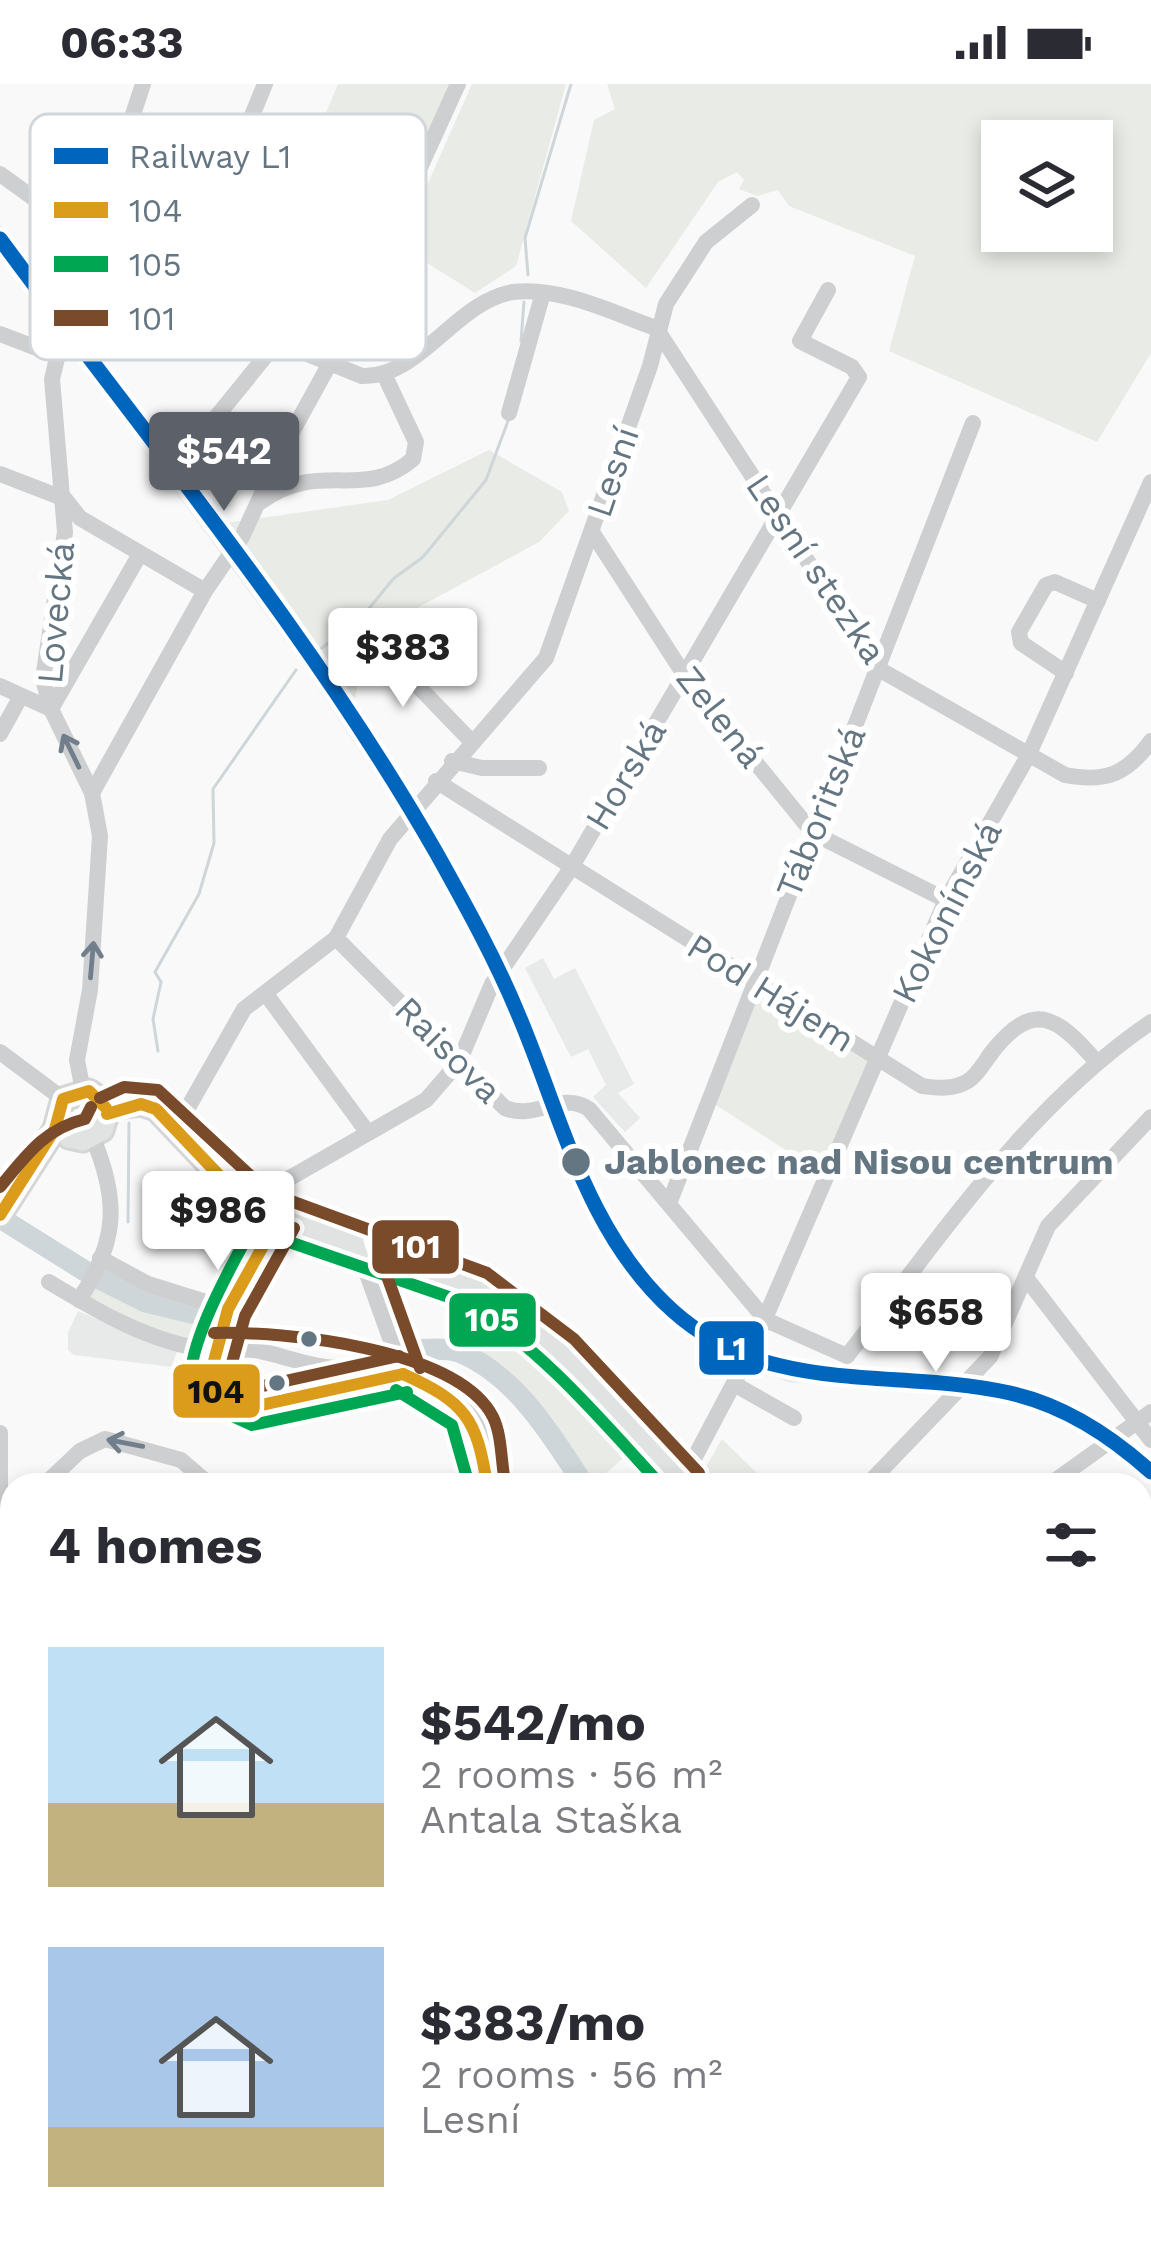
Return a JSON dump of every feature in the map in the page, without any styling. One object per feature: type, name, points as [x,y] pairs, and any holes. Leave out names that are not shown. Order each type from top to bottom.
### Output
[{"type":"main road","points":[[68,1096],[100,1098],[113,1109],[151,1106],[248,1202],[278,1219],[477,1288],[524,1318],[671,1473]]},
{"type":"main road","points":[[68,1096],[89,1143]]},
{"type":"main road","points":[[0,1215],[68,1096]]},
{"type":"main road","points":[[21,1184],[52,1153],[89,1143],[113,1109]]},
{"type":"street","name":"Lovecká","points":[[132,114],[142,84]]},
{"type":"street","points":[[254,114],[266,84]]},
{"type":"street","points":[[426,154],[458,84]]},
{"type":"street","points":[[0,174],[30,194]]},
{"type":"street","name":"Lesní","points":[[176,1127],[239,1014],[336,938],[390,839],[470,740],[546,658],[650,366],[656,328],[706,242],[752,205]]},
{"type":"street","name":"Horská","points":[[248,1202],[426,1100],[459,1062],[492,984],[571,868],[860,377],[852,367],[800,341],[829,290]]},
{"type":"street","points":[[509,413],[543,293]]},
{"type":"street","points":[[426,344],[492,298],[543,293],[656,328]]},
{"type":"street","name":"Lesní stezka","points":[[656,328],[878,668],[1065,776],[1106,778],[1135,764],[1151,741]]},
{"type":"street","points":[[0,334],[30,345]]},
{"type":"street","name":"Lovecká","points":[[55,360],[52,379],[65,499],[44,679],[51,709],[92,793],[100,868],[77,1060],[68,1096]]},
{"type":"street","points":[[199,443],[263,360]]},
{"type":"street","points":[[321,360],[362,376],[384,374],[404,360]]},
{"type":"street","points":[[92,793],[205,592],[242,537],[330,360]]},
{"type":"street","points":[[256,505],[289,481],[379,480],[413,459],[416,442],[384,374]]},
{"type":"street","points":[[213,422],[280,454]]},
{"type":"street","name":"Táboritská","points":[[670,1201],[973,422]]},
{"type":"street","points":[[0,474],[65,499],[80,518],[205,592]]},
{"type":"street","name":"Kokonínská","points":[[685,1473],[766,1320],[946,900],[1028,756],[1151,482]]},
{"type":"street","name":"Zelená","points":[[592,532],[685,676],[813,833],[946,900]]},
{"type":"street","points":[[0,686],[51,709],[140,554]]},
{"type":"street","points":[[1066,673],[1021,643],[1019,632],[1046,585],[1055,582],[1098,601]]},
{"type":"street","points":[[409,651],[412,680],[470,740]]},
{"type":"street","points":[[0,734],[21,696]]},
{"type":"street","points":[[452,761],[482,768],[539,768]]},
{"type":"street","name":"Pod Hájem","points":[[436,781],[922,1086],[949,1088],[971,1079],[1007,1034],[1030,1018],[1050,1018],[1069,1030],[1095,1060]]},
{"type":"street","name":"Raisova","points":[[336,938],[505,1108],[542,1110],[566,1100],[589,1109],[766,1320]]},
{"type":"street","points":[[266,994],[368,1133]]},
{"type":"street","points":[[766,1320],[847,1356],[1044,1108],[1095,1060],[1151,1022]]},
{"type":"street","points":[[0,1052],[68,1096]]},
{"type":"street","points":[[879,1473],[990,1357],[1048,1226],[1151,1117]]},
{"type":"street","points":[[83,1294],[113,1215],[110,1180],[89,1143]]},
{"type":"street","points":[[278,1219],[228,1309],[211,1350],[207,1387],[252,1407],[403,1374]]},
{"type":"street","points":[[357,1246],[403,1374]]},
{"type":"street","points":[[97,1264],[228,1309]]},
{"type":"street","points":[[1027,1279],[1145,1418],[1151,1440]]},
{"type":"street","points":[[49,1282],[83,1294],[170,1341],[211,1350],[253,1350],[326,1367],[403,1374],[469,1414],[481,1434],[485,1473]]},
{"type":"street","points":[[734,1384],[794,1418]]},
{"type":"street","points":[[1065,1473],[1145,1418]]},
{"type":"street","points":[[0,1433],[1,1473]]},
{"type":"street","points":[[57,1473],[86,1446],[114,1439],[182,1460],[197,1473]]},
{"type":"shaded area","points":[[338,84],[450,84],[426,140],[426,114],[325,114]]},
{"type":"shaded area","points":[[472,84],[566,84],[516,266],[475,293],[426,262],[426,188]]},
{"type":"shaded area","points":[[607,84],[1151,84],[1151,353],[1097,442],[889,351],[915,256],[789,206],[778,190],[757,196],[739,189],[744,180],[737,172],[718,182],[646,288],[571,221],[594,120],[615,109]]},
{"type":"shaded area","points":[[0,225],[30,266],[30,295],[0,254]]},
{"type":"shaded area","points":[[78,360],[99,360],[314,652],[418,808],[525,1008],[601,1202],[663,1290],[729,1339],[792,1366],[987,1381],[1059,1400],[1102,1421],[1141,1451],[1151,1461],[1151,1473],[1139,1473],[1093,1435],[1053,1415],[985,1397],[788,1382],[721,1354],[651,1302],[585,1209],[510,1015],[451,890],[301,662]]},
{"type":"shaded area","points":[[489,450],[562,492],[569,511],[539,542],[406,614],[364,654],[353,708],[219,524],[388,500]]},
{"type":"shaded area","points":[[543,958],[554,979],[575,968],[634,1084],[618,1093],[640,1118],[625,1132],[593,1097],[606,1085],[588,1049],[571,1057],[525,968]]},
{"type":"shaded area","points":[[752,983],[876,1058],[826,1176],[708,1100]]},
{"type":"shaded area","points":[[95,1282],[142,1303],[214,1322],[203,1345],[145,1326],[90,1297]]},
{"type":"shaded area","points":[[475,1304],[534,1351],[631,1451],[606,1473],[585,1473],[537,1403],[468,1350]]},
{"type":"shaded area","points":[[78,1311],[177,1352],[171,1367],[74,1355],[68,1350],[68,1333]]},
{"type":"shaded area","points":[[722,1439],[757,1473],[705,1473]]},
{"type":"waterway","points":[[528,275],[525,238],[571,84]]},
{"type":"waterway","points":[[521,341],[524,302]]},
{"type":"waterway","points":[[318,651],[363,616],[393,579],[423,557],[486,480],[508,421]]},
{"type":"waterway","points":[[158,1051],[153,1019],[161,982],[155,972],[199,894],[214,843],[213,789],[296,670]]},
{"type":"waterway","points":[[128,1222],[129,1123]]},
{"type":"waterway","points":[[0,1218],[85,1271]]},
{"type":"waterway","points":[[100,1279],[146,1302],[212,1318]]},
{"type":"waterway","points":[[410,1350],[459,1352],[498,1376],[531,1409],[576,1473]]},
{"type":"rail line","name":"L1","points":[[0,239],[30,279]]},
{"type":"rail line","name":"L1","points":[[92,360],[283,616],[437,854],[519,1016],[598,1211],[643,1280],[673,1311],[711,1338],[750,1357],[834,1375],[966,1386],[1030,1398],[1085,1423],[1151,1472]]},
{"type":"transit line","name":"101","points":[[100,1098],[124,1087],[158,1090],[269,1193],[487,1273],[574,1339],[699,1473]]},
{"type":"transit line","name":"104","points":[[0,1215],[55,1129],[63,1099],[89,1091],[106,1108]]},
{"type":"transit line","name":"104","points":[[107,1114],[141,1104],[156,1109],[234,1191],[278,1219]]},
{"type":"transit line","name":"101","points":[[0,1187],[37,1145],[58,1129],[85,1119],[91,1107]]},
{"type":"transit line","name":"105","points":[[262,1210],[202,1330],[190,1379],[193,1398],[252,1425],[407,1392]]},
{"type":"transit line","name":"104","points":[[278,1219],[228,1309],[207,1387],[252,1407],[403,1374]]},
{"type":"transit line","name":"101","points":[[294,1228],[245,1316],[228,1377],[254,1388],[399,1356]]},
{"type":"transit line","name":"105","points":[[272,1236],[469,1304],[547,1365],[650,1473]]},
{"type":"transit line","name":"101","points":[[374,1240],[420,1368]]},
{"type":"transit line","name":"101","points":[[214,1333],[282,1336],[366,1348],[444,1374],[474,1393],[493,1417],[504,1473]]},
{"type":"transit line","name":"104","points":[[403,1374],[441,1394],[464,1415],[478,1443],[484,1473]]},
{"type":"transit line","name":"105","points":[[396,1390],[452,1425],[466,1473]]},
{"type":"place","name":"Jablonec nad Nisou centrum","points":[[576,1162]]}]
